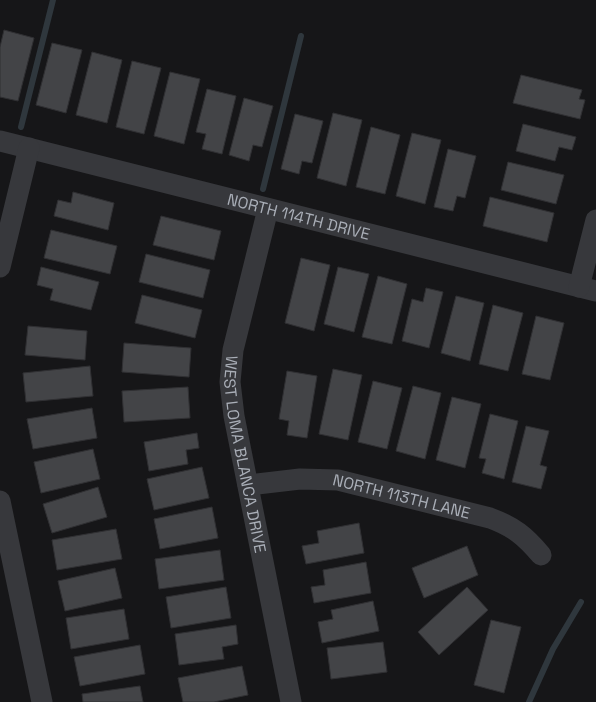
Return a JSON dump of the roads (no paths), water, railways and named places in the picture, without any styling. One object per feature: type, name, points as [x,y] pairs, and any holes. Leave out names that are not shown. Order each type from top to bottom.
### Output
[{"type":"street","name":"NORTH 114TH DRIVE","points":[[0,141],[588,289]]},
{"type":"street","points":[[0,268],[29,148]]},
{"type":"street","name":"WEST LOMA BLANCA DRIVE","points":[[268,209],[233,350],[230,366],[231,399],[291,702]]},
{"type":"street","points":[[588,289],[596,220]]},
{"type":"street","name":"NORTH 113TH LANE","points":[[248,485],[281,480],[320,478],[358,484],[490,518],[506,524],[520,533],[541,555]]},
{"type":"street","points":[[0,500],[42,702]]},
{"type":"waterway","points":[[21,127],[53,0]]},
{"type":"waterway","points":[[263,189],[301,36]]},
{"type":"waterway","points":[[529,702],[553,649],[581,602]]}]
